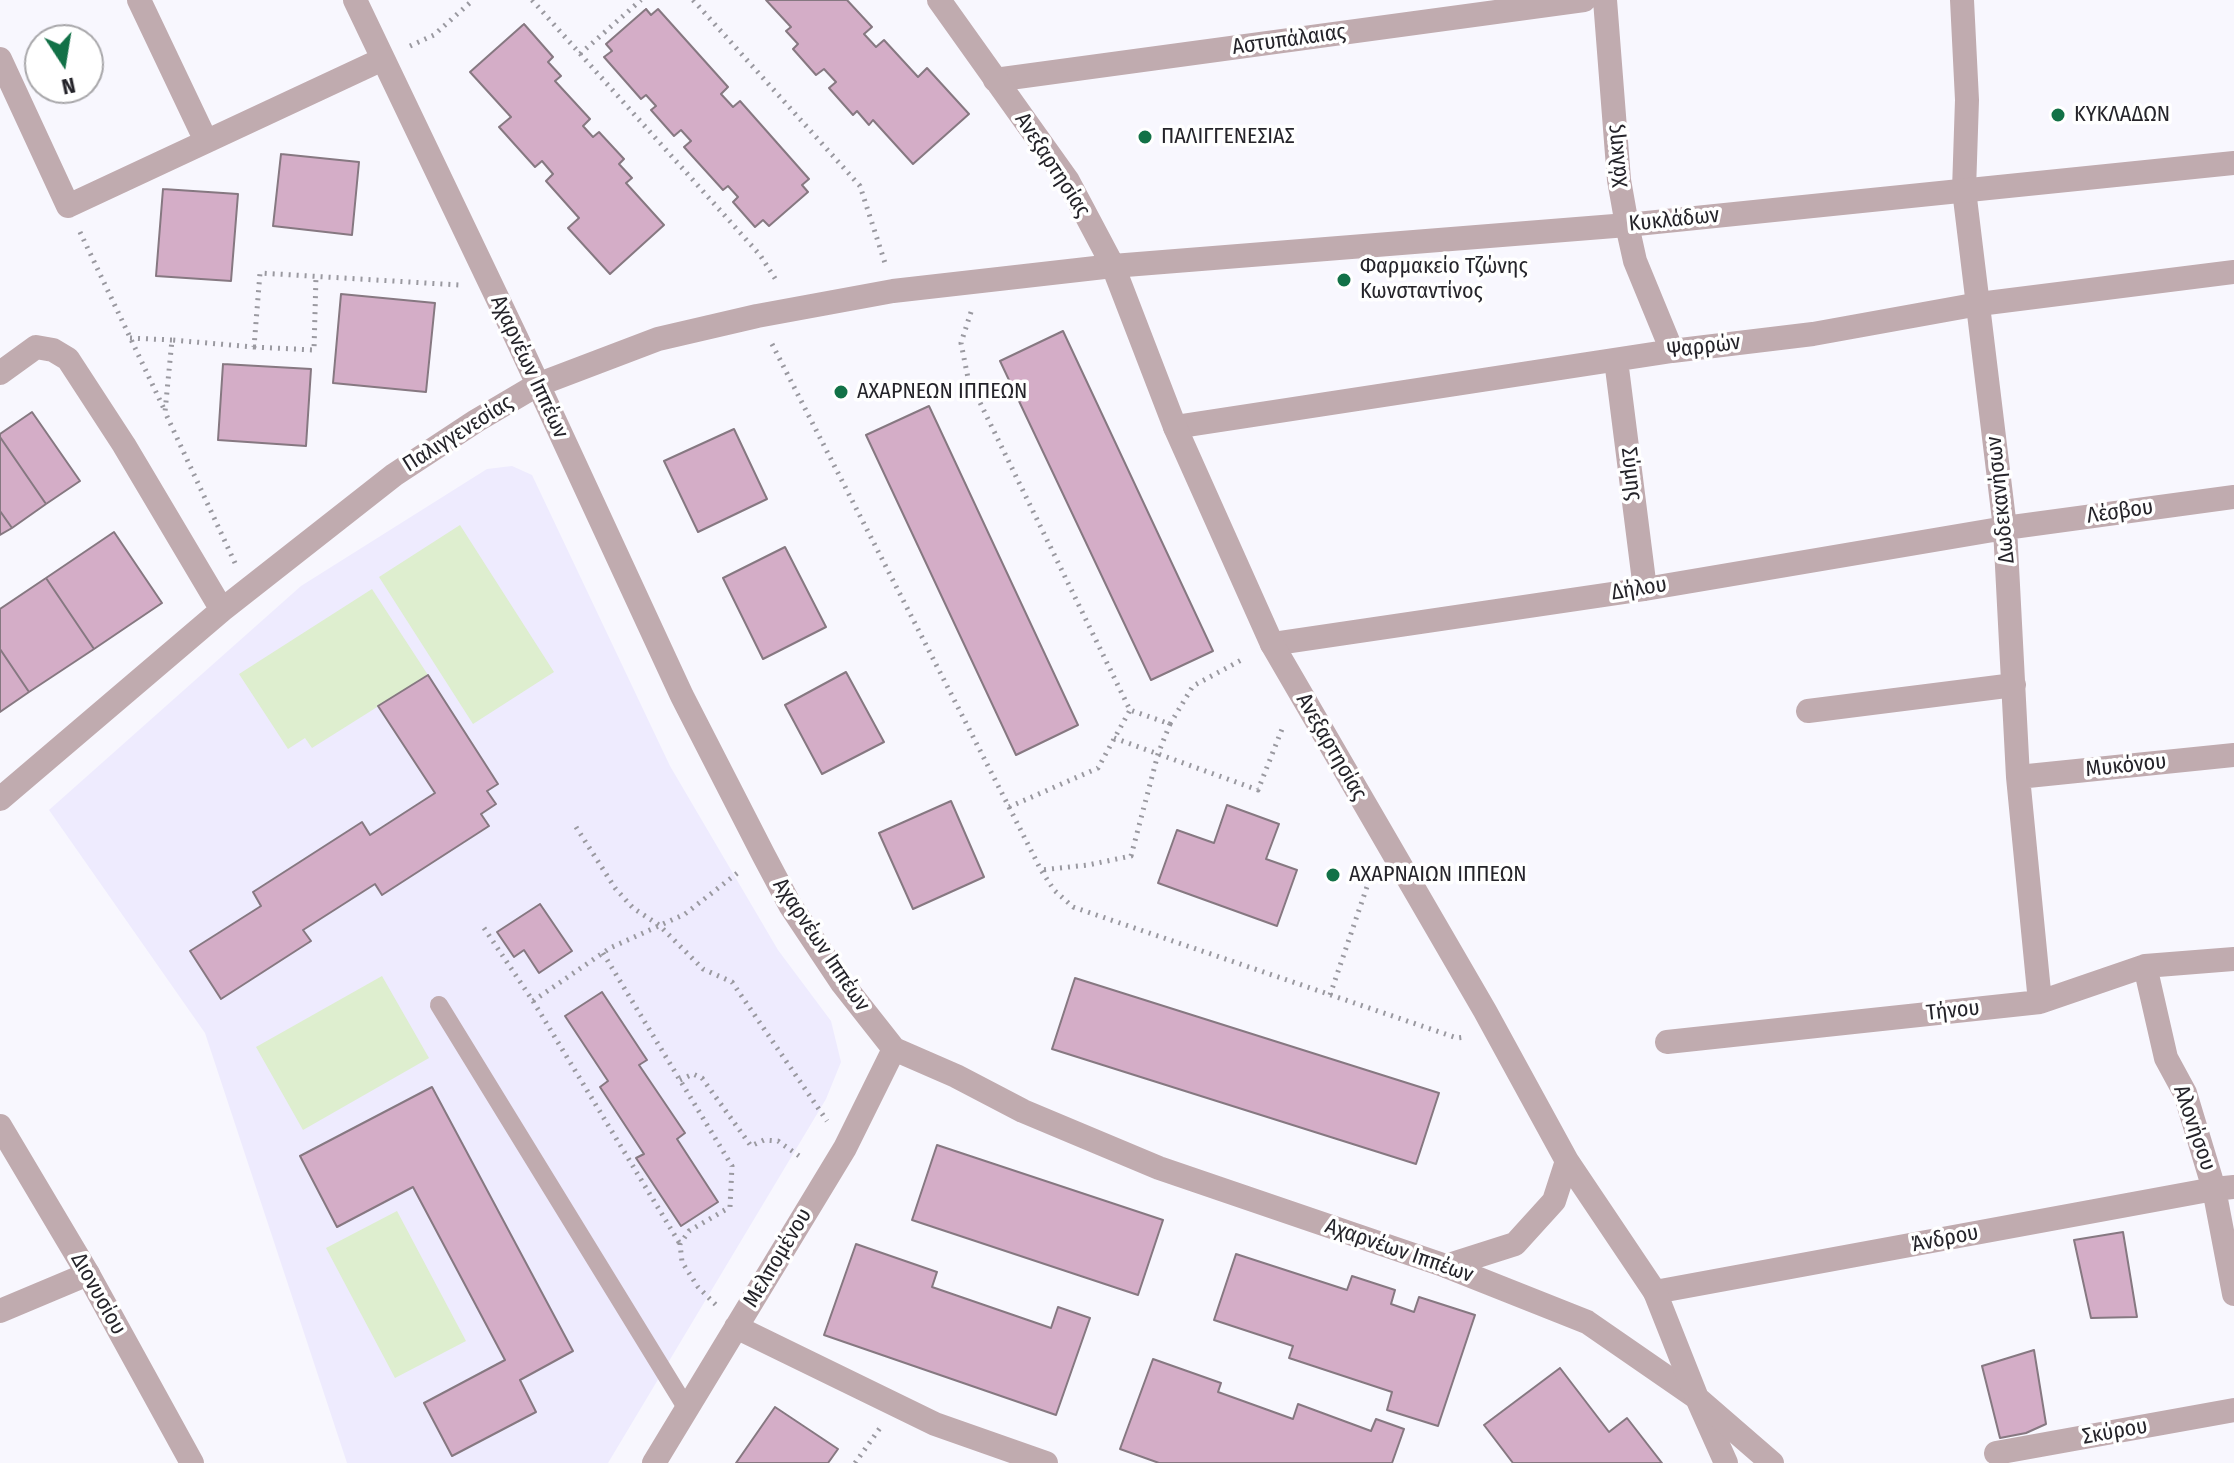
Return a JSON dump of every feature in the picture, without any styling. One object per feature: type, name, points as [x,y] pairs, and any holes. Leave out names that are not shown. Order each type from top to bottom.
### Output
[{"type":"street","points":[[139,0],[206,141]]},
{"type":"street","name":"Αχαρνέων Ιππέων","points":[[355,0],[682,696],[763,854],[790,905],[842,983],[894,1049],[956,1076],[1023,1111],[1159,1168],[1446,1266],[1587,1322],[1697,1398]]},
{"type":"street","name":"Ανεξαρτησίας","points":[[939,0],[1068,181],[1113,266],[1175,427],[1272,644],[1485,1011],[1567,1161],[1655,1292],[1697,1398],[1772,1463]]},
{"type":"street","name":"Αστυπάλαιας","points":[[995,80],[1584,0]]},
{"type":"street","name":"Χάλκης","points":[[1605,0],[1619,180],[1627,225],[1635,261],[1672,351]]},
{"type":"street","name":"Δωδεκανήσων","points":[[1962,0],[1967,100],[1964,190],[2005,528],[2018,777],[2040,1002]]},
{"type":"street","points":[[0,59],[68,206],[383,59]]},
{"type":"street","name":"Κυκλάδων","points":[[1113,266],[1627,225],[2234,163]]},
{"type":"street","name":"Παλιγγενεσίας","points":[[2,794],[222,610],[394,475],[537,385],[658,339],[757,316],[893,291],[1113,266]]},
{"type":"street","name":"Ψαρρών","points":[[1175,427],[1672,351],[1813,334],[1979,304],[2234,272]]},
{"type":"street","points":[[0,373],[36,347],[53,350],[68,359],[124,445],[222,610]]},
{"type":"street","name":"Σύμης","points":[[1616,360],[1645,589]]},
{"type":"street","name":"Λέσβου","points":[[2005,528],[2234,497]]},
{"type":"street","name":"Δήλου","points":[[1272,644],[1645,589],[2005,528]]},
{"type":"street","points":[[1808,711],[2014,685]]},
{"type":"street","name":"Μυκόνου","points":[[2018,777],[2234,755]]},
{"type":"street","name":"Τήνου","points":[[1667,1042],[2040,1002],[2145,966],[2234,959]]},
{"type":"street","name":"Αλονήσου","points":[[2145,966],[2166,1058],[2185,1093],[2224,1188],[2234,1294]]},
{"type":"street","name":"Μελπομένου","points":[[654,1463],[845,1148],[894,1049]]},
{"type":"street","name":"Διονυσίου","points":[[1,1129],[88,1274],[192,1463]]},
{"type":"street","points":[[1446,1266],[1515,1244],[1554,1201],[1567,1161]]},
{"type":"street","name":"Άνδρου","points":[[1655,1292],[2224,1188]]},
{"type":"street","points":[[0,1311],[88,1274]]},
{"type":"street","points":[[736,1327],[935,1424],[1046,1463]]},
{"type":"street","points":[[1697,1398],[1726,1463]]},
{"type":"street","name":"Σκύρου","points":[[1996,1453],[2234,1410]]},
{"type":"lane","points":[[439,1005],[687,1409]]},
{"type":"path","points":[[383,59],[434,35],[473,0]]},
{"type":"path","points":[[532,0],[760,255],[775,275],[790,310]]},
{"type":"path","points":[[580,54],[641,0]]},
{"type":"path","points":[[693,0],[860,186],[893,291]]},
{"type":"path","points":[[68,206],[248,592]]},
{"type":"path","points":[[254,347],[260,273],[492,287]]},
{"type":"path","points":[[130,338],[314,350],[316,276]]},
{"type":"path","points":[[982,280],[961,343],[968,378],[1130,710],[1170,724]]},
{"type":"path","points":[[757,316],[1054,890],[1073,907],[1457,1038],[1467,1037],[1485,1011]]},
{"type":"path","points":[[165,412],[172,340]]},
{"type":"path","points":[[1041,870],[1131,856],[1158,754],[1170,724],[1193,686],[1272,644]]},
{"type":"path","points":[[1114,738],[1258,790],[1298,690]]},
{"type":"path","points":[[1009,807],[1098,768],[1130,710]]},
{"type":"path","points":[[576,827],[615,888],[633,908],[659,925],[703,969],[732,982],[845,1148]]},
{"type":"path","points":[[1330,995],[1384,837]]},
{"type":"path","points":[[533,1001],[603,953],[685,914],[763,854]]},
{"type":"path","points":[[484,928],[533,1001],[680,1244],[682,1262],[698,1287],[736,1327]]},
{"type":"path","points":[[603,953],[732,1166],[730,1207],[689,1231],[680,1244]]},
{"type":"path","points":[[680,1080],[693,1074],[702,1078],[751,1146],[764,1140],[778,1141],[828,1177]]},
{"type":"path","points":[[855,1463],[897,1405]]},
{"type":"shaded area","points":[[512,466],[532,475],[670,766],[778,950],[831,1021],[841,1062],[826,1099],[608,1463],[347,1463],[205,1033],[49,810],[301,586],[487,469]]},
{"type":"green space","points":[[460,525],[554,672],[473,724],[379,577]]},
{"type":"green space","points":[[372,589],[428,675],[312,748],[305,738],[288,749],[239,674]]},
{"type":"green space","points":[[382,976],[429,1058],[303,1130],[256,1047]]},
{"type":"green space","points":[[397,1211],[466,1341],[395,1378],[326,1248]]},
{"type":"building","points":[[766,0],[847,0],[872,27],[864,34],[876,47],[884,40],[918,77],[927,68],[969,114],[913,164],[873,120],[869,125],[857,111],[853,115],[829,88],[836,82],[824,69],[816,75],[793,49],[798,44],[786,31],[791,27]]},
{"type":"building","points":[[646,9],[651,15],[658,9],[728,87],[721,94],[733,107],[740,101],[809,179],[802,185],[808,192],[769,226],[763,220],[755,227],[733,202],[738,197],[728,186],[723,190],[684,147],[691,141],[681,130],[674,136],[651,110],[656,106],[646,95],[641,99],[604,57],[612,51],[606,44]]},
{"type":"building","points":[[524,24],[553,57],[548,62],[561,76],[555,81],[590,119],[583,126],[593,137],[599,132],[624,159],[619,164],[632,178],[626,183],[664,225],[610,274],[568,228],[579,218],[546,181],[553,174],[542,161],[535,167],[499,127],[511,117],[470,72]]},
{"type":"building","points":[[281,154],[359,162],[352,235],[273,226]]},
{"type":"building","points":[[163,189],[238,194],[231,281],[156,276]]},
{"type":"building","points":[[341,294],[435,303],[426,392],[333,383]]},
{"type":"building","points":[[1063,331],[1213,651],[1151,680],[1000,361]]},
{"type":"building","points":[[223,364],[311,369],[306,446],[218,440]]},
{"type":"building","points":[[929,406],[1078,725],[1016,755],[866,435]]},
{"type":"building","points":[[32,412],[80,481],[46,504],[0,437]]},
{"type":"building","points":[[734,429],[767,499],[698,532],[664,461]]},
{"type":"building","points":[[0,437],[46,504],[12,528],[0,511]]},
{"type":"building","points":[[0,511],[12,528],[0,535]]},
{"type":"building","points":[[114,532],[162,603],[94,649],[46,578]]},
{"type":"building","points":[[785,547],[826,627],[763,659],[723,578]]},
{"type":"building","points":[[46,578],[94,649],[29,692],[0,649],[0,609]]},
{"type":"building","points":[[0,649],[29,692],[0,712]]},
{"type":"building","points":[[846,672],[884,742],[822,774],[785,705]]},
{"type":"building","points":[[428,675],[498,784],[487,791],[496,804],[481,814],[489,826],[382,895],[375,884],[303,930],[311,941],[221,999],[190,951],[261,906],[253,892],[362,822],[370,835],[435,793],[378,706]]},
{"type":"building","points":[[951,801],[984,877],[913,909],[879,833]]},
{"type":"building","points":[[1227,805],[1279,824],[1266,859],[1297,870],[1277,926],[1158,883],[1177,830],[1214,843]]},
{"type":"building","points":[[540,904],[572,951],[539,973],[524,950],[514,957],[497,932]]},
{"type":"building","points":[[1075,978],[1439,1093],[1416,1164],[1052,1049]]},
{"type":"building","points":[[602,992],[647,1060],[639,1065],[685,1133],[677,1139],[718,1202],[681,1226],[636,1158],[644,1154],[600,1087],[608,1081],[565,1016]]},
{"type":"building","points":[[432,1087],[573,1351],[520,1380],[536,1412],[452,1456],[424,1403],[505,1360],[413,1187],[337,1227],[300,1156]]},
{"type":"building","points":[[937,1145],[1163,1220],[1138,1295],[912,1220]]},
{"type":"building","points":[[2123,1232],[2137,1317],[2091,1318],[2074,1240]]},
{"type":"building","points":[[856,1244],[937,1272],[932,1287],[1051,1328],[1058,1307],[1090,1318],[1056,1415],[824,1335]]},
{"type":"building","points":[[1236,1254],[1347,1290],[1352,1276],[1395,1290],[1391,1304],[1414,1312],[1419,1297],[1475,1315],[1438,1426],[1387,1410],[1392,1392],[1289,1358],[1293,1346],[1214,1320]]},
{"type":"building","points":[[2034,1350],[2046,1424],[2026,1433],[2000,1438],[1982,1366]]},
{"type":"building","points":[[1153,1359],[1221,1383],[1218,1392],[1293,1419],[1298,1404],[1371,1431],[1376,1419],[1404,1429],[1392,1463],[1159,1463],[1120,1449]]},
{"type":"building","points":[[1560,1368],[1609,1432],[1627,1418],[1662,1463],[1513,1463],[1484,1425]]},
{"type":"building","points":[[775,1407],[838,1449],[828,1463],[736,1463]]},
{"type":"place","name":"ΚΥΚΛΑΔΩΝ","points":[[2058,115]]},
{"type":"place","name":"ΠΑΛΙΓΓΕΝΕΣΙΑΣ","points":[[1145,137]]},
{"type":"place","name":"Φαρμακείο Τζώνης Κωνσταντίνος","points":[[1344,280]]},
{"type":"place","name":"ΑΧΑΡΝΕΩΝ ΙΠΠΕΩΝ","points":[[841,392]]},
{"type":"place","name":"ΑΧΑΡΝΑΙΩΝ ΙΠΠΕΩΝ","points":[[1333,875]]}]
